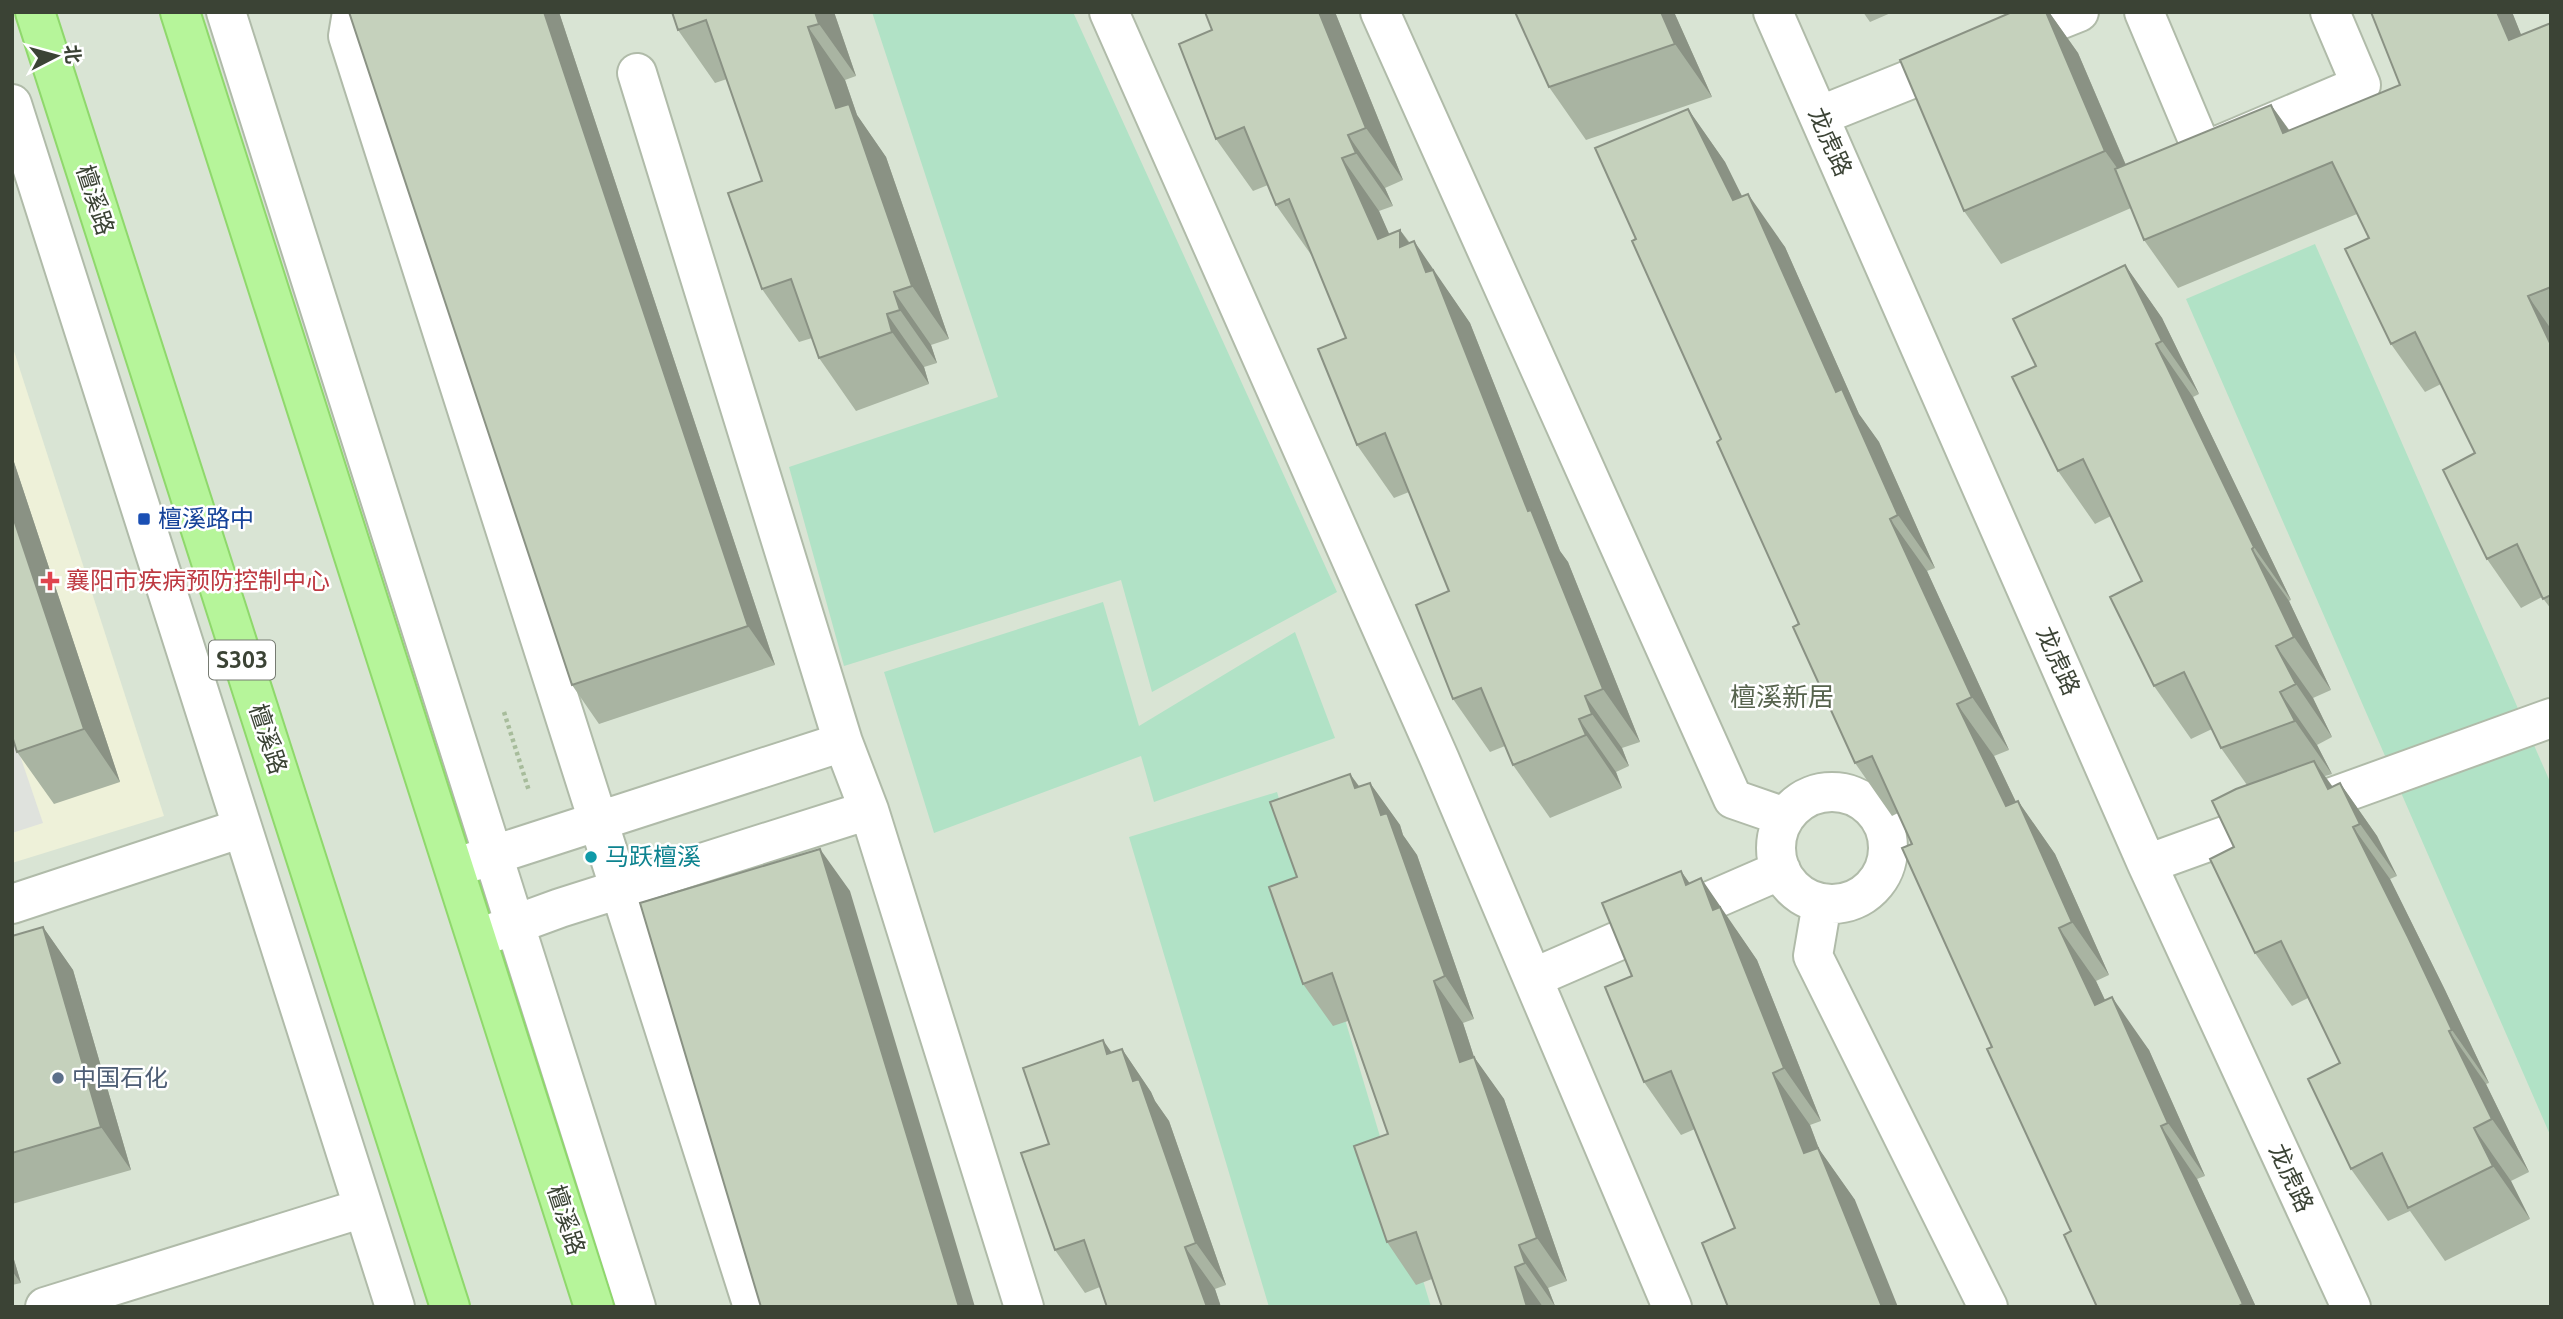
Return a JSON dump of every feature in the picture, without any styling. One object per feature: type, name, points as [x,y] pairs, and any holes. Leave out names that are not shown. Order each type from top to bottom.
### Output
[{"type":"main road","name":"檀溪路","points":[[35,12],[450,1307]]},
{"type":"main road","name":"檀溪路","points":[[180,12],[594,1307]]},
{"type":"street","points":[[226,12],[636,1307]]},
{"type":"street","points":[[352,12],[348,36],[753,1307]]},
{"type":"street","points":[[1109,12],[1440,760],[1672,1307]]},
{"type":"street","points":[[1380,12],[1733,799],[1785,817]]},
{"type":"street","name":"龙虎路","points":[[1773,12],[2147,864],[2351,1307]]},
{"type":"street","points":[[1819,117],[2079,12]]},
{"type":"street","points":[[2144,12],[2203,152],[2361,85],[2330,12]]},
{"type":"street","points":[[638,73],[843,742],[869,810],[1024,1307]]},
{"type":"street","points":[[12,104],[395,1307]]},
{"type":"street","points":[[2147,864],[2551,718]]},
{"type":"street","points":[[453,868],[843,742]]},
{"type":"street","points":[[1831,791],[1850,794],[1866,804],[1879,817],[1885,834],[1887,853],[1873,886],[1859,897],[1841,903],[1822,903],[1805,897],[1791,886],[1781,870],[1776,853],[1777,834],[1785,817],[1805,799],[1831,791]]},
{"type":"street","points":[[476,939],[620,889],[869,810]]},
{"type":"street","points":[[12,904],[242,828]]},
{"type":"street","points":[[1533,978],[1781,870]]},
{"type":"street","points":[[1822,903],[1814,956],[1988,1307]]},
{"type":"street","points":[[46,1307],[363,1208]]},
{"type":"shaded area","points":[[12,12],[2551,12],[2551,1307],[12,1307]]},
{"type":"shaded area","name":"襄阳市疾病预防控制中心","points":[[12,345],[164,816],[12,863]]},
{"type":"shaded area","points":[[12,732],[43,823],[12,833]]},
{"type":"green space","points":[[872,12],[1073,12],[1337,592],[1152,692],[1121,580],[844,666],[789,467],[998,397]]},
{"type":"green space","points":[[2315,244],[2551,784],[2551,1137],[2186,299]]},
{"type":"green space","points":[[1103,602],[1139,726],[1295,632],[1335,738],[1154,802],[1141,756],[934,833],[884,672]]},
{"type":"green space","points":[[1277,792],[1431,1307],[1269,1307],[1129,837]]},
{"type":"building","points":[[349,12],[544,12],[748,626],[572,685]]},
{"type":"building","points":[[672,12],[815,12],[819,24],[808,27],[836,108],[849,104],[912,286],[894,292],[900,310],[887,314],[892,332],[819,358],[791,279],[762,289],[728,193],[762,181],[706,20],[678,30]]},
{"type":"building","points":[[1205,12],[1319,12],[1366,128],[1348,135],[1356,153],[1342,158],[1378,239],[1400,230],[1400,247],[1414,241],[1426,272],[1433,270],[1528,511],[1531,510],[1603,689],[1585,696],[1592,714],[1579,719],[1586,735],[1513,765],[1481,688],[1453,699],[1416,605],[1449,591],[1385,433],[1357,445],[1318,349],[1346,338],[1289,199],[1276,205],[1244,127],[1216,139],[1179,44],[1212,30]]},
{"type":"building","points":[[1515,12],[1661,12],[1675,44],[1549,87]]},
{"type":"building","points":[[2012,12],[2046,12],[2105,151],[1964,211],[1900,60]]},
{"type":"building","points":[[2371,12],[2497,12],[2509,40],[2551,23],[2551,287],[2528,296],[2551,345],[2551,595],[2543,599],[2517,544],[2487,559],[2443,470],[2475,453],[2415,332],[2391,344],[2345,249],[2369,238],[2332,162],[2144,240],[2115,169],[2271,105],[2283,133],[2400,85]]},
{"type":"building","points":[[1688,109],[1733,200],[1748,194],[1836,392],[1842,389],[1898,515],[1890,519],[1972,697],[1957,704],[2006,806],[2018,801],[2072,922],[2059,928],[2095,1005],[2112,997],[2168,1123],[2161,1126],[2243,1304],[2237,1307],[2097,1307],[2064,1235],[2071,1231],[1987,1049],[1992,1047],[1902,848],[1912,844],[1872,756],[1855,763],[1793,627],[1799,624],[1717,442],[1721,439],[1632,241],[1636,239],[1595,148]]},
{"type":"building","points":[[2125,265],[2162,341],[2156,344],[2254,547],[2252,549],[2294,637],[2276,646],[2296,684],[2280,692],[2295,721],[2221,748],[2184,672],[2154,686],[2110,597],[2142,581],[2083,459],[2058,471],[2012,377],[2036,366],[2013,319]]},
{"type":"building","points":[[12,514],[84,729],[17,752],[12,736]]},
{"type":"building","points":[[2314,761],[2328,789],[2340,783],[2360,824],[2353,827],[2408,937],[2452,1030],[2449,1031],[2492,1119],[2474,1128],[2493,1166],[2408,1208],[2382,1153],[2351,1169],[2308,1079],[2340,1063],[2281,941],[2255,953],[2210,859],[2234,847],[2212,801],[2236,789]]},
{"type":"building","points":[[1350,774],[1355,788],[1370,783],[1381,815],[1387,813],[1445,976],[1434,981],[1460,1062],[1474,1057],[1537,1238],[1519,1245],[1525,1263],[1515,1267],[1527,1307],[1442,1307],[1416,1232],[1387,1242],[1354,1146],[1388,1134],[1332,973],[1303,984],[1269,887],[1297,877],[1270,802]]},
{"type":"building","points":[[820,849],[959,1307],[761,1307],[640,903]]},
{"type":"building","points":[[1681,871],[1686,885],[1701,878],[1713,910],[1720,907],[1784,1068],[1773,1073],[1804,1153],[1818,1148],[1882,1307],[1728,1307],[1702,1243],[1735,1228],[1671,1071],[1644,1082],[1605,987],[1632,976],[1602,903]]},
{"type":"building","points":[[43,927],[101,1127],[12,1153],[12,936]]},
{"type":"building","points":[[1103,1040],[1107,1054],[1122,1049],[1133,1081],[1139,1079],[1196,1243],[1185,1247],[1207,1307],[1107,1307],[1084,1240],[1055,1250],[1021,1153],[1049,1144],[1023,1068]]},
{"type":"place","name":"檀溪路中","points":[[144,519]]},
{"type":"place","name":"襄阳市疾病预防控制中心","points":[[50,581]]},
{"type":"place","name":"马跃檀溪","points":[[591,857]]},
{"type":"place","name":"中国石化","points":[[58,1078]]},
{"type":"district","name":"檀溪新居","points":[[1782,697]]}]
